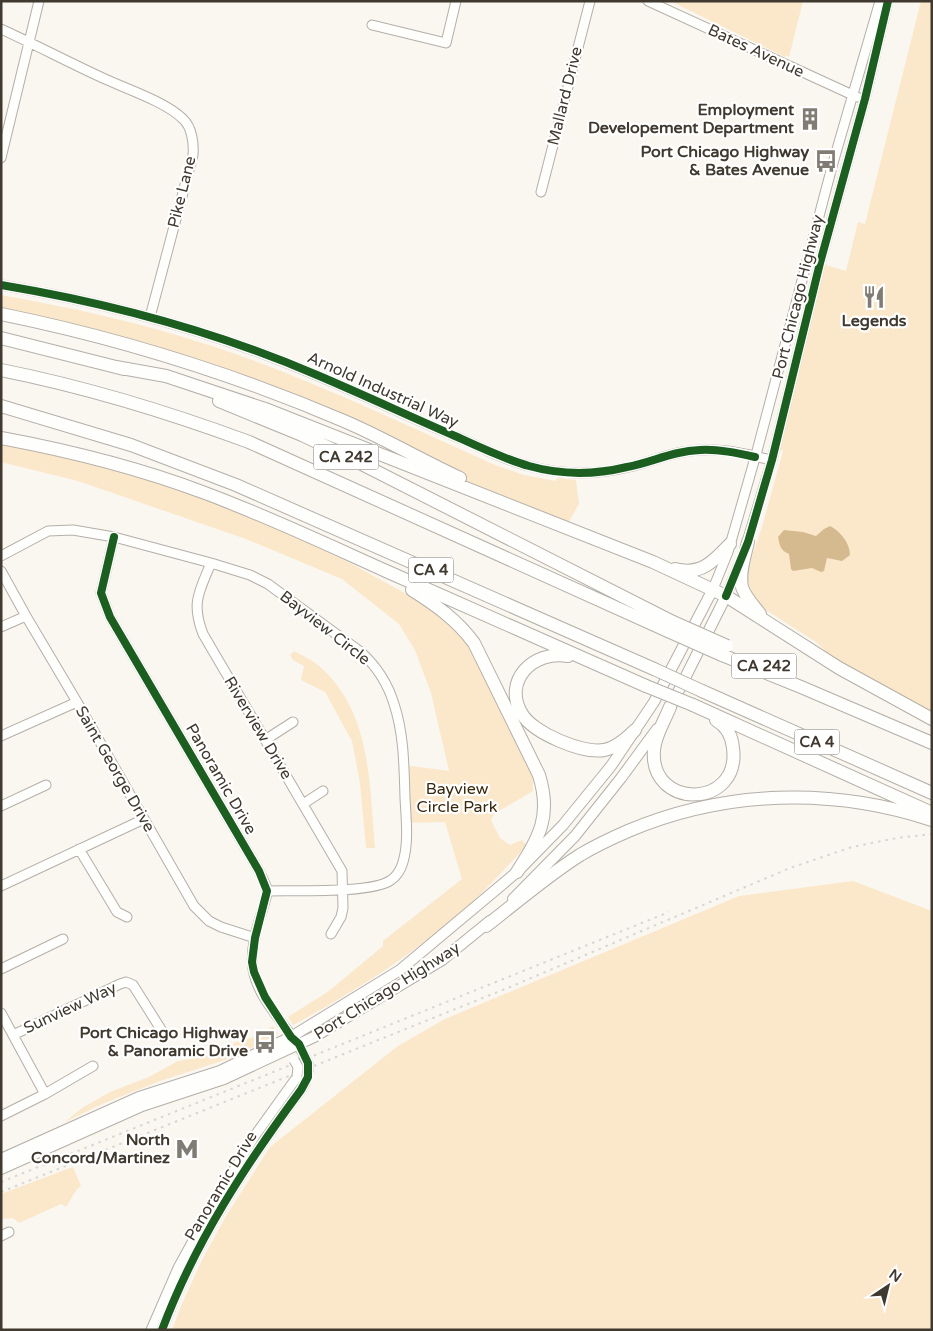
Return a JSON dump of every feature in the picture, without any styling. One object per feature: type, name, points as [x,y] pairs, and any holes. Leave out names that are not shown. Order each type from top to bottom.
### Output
[{"type":"highway","points":[[1,314],[82,332],[130,346],[205,368],[285,397],[346,422],[552,522]]},
{"type":"highway","name":"CA 242","points":[[1,338],[116,367],[191,391],[302,435],[671,626],[801,686]]},
{"type":"highway","points":[[116,367],[166,376],[228,395],[652,562],[726,596],[839,668],[932,719]]},
{"type":"highway","name":"CA 4","points":[[1,370],[124,400],[249,442],[671,626]]},
{"type":"highway","name":"CA 4","points":[[1,406],[131,445],[251,491],[932,793]]},
{"type":"highway","points":[[1,414],[50,421]]},
{"type":"highway","points":[[1,438],[57,448],[166,479],[241,507],[646,686],[672,703],[692,707],[932,813]]},
{"type":"highway","points":[[748,542],[743,567],[742,586],[750,601],[766,621]]},
{"type":"highway","points":[[324,543],[392,578],[434,603],[457,622],[474,643],[540,774],[545,797],[540,831],[517,872]]},
{"type":"highway","points":[[652,562],[688,571],[706,567],[730,544]]},
{"type":"highway","points":[[597,665],[561,655],[551,655],[533,662],[526,668],[518,684],[517,703],[521,713],[536,728],[586,750],[605,750],[623,742],[635,730]]},
{"type":"highway","name":"CA 4","points":[[801,686],[932,743]]},
{"type":"highway","points":[[672,703],[654,747],[655,766],[666,784],[676,792],[695,795],[714,790],[722,784],[731,769],[734,752],[730,735],[722,725],[692,707]]},
{"type":"highway","points":[[486,926],[580,855],[643,825],[685,811],[750,799],[799,797],[825,798],[874,805],[932,820]]},
{"type":"main road","name":"Port Chicago Highway","points":[[294,1043],[400,970],[517,872],[563,825],[611,766],[654,702],[713,589]]},
{"type":"main road","name":"Port Chicago Highway","points":[[4,1160],[139,1097],[314,1037],[442,960],[486,926],[575,836],[631,765],[672,703],[726,596]]},
{"type":"street","points":[[1,158],[39,1]]},
{"type":"street","points":[[372,25],[446,43],[456,1]]},
{"type":"street","name":"Mallard Drive","points":[[541,192],[590,1]]},
{"type":"street","name":"Bates Avenue","points":[[648,1],[662,4],[864,99]]},
{"type":"street","name":"Port Chicago Highway","points":[[713,589],[730,544],[755,457],[821,205],[880,1]]},
{"type":"street","name":"Port Chicago Highway","points":[[726,596],[748,542],[772,460],[826,238],[864,99],[888,1]]},
{"type":"street","name":"Pike Lane","points":[[1,29],[159,104],[184,119],[188,125],[194,143],[193,155],[150,317]]},
{"type":"street","name":"Arnold Industrial Way","points":[[1,284],[150,317],[218,338],[276,359],[493,453],[549,471],[588,474],[627,467],[670,454],[700,450],[725,450],[772,460]]},
{"type":"street","name":"Bayview Circle","points":[[1,556],[48,532],[73,530],[114,537],[211,563],[250,575],[268,584],[372,662],[383,678],[394,704],[402,737],[406,823],[404,861],[396,875],[390,881],[378,887],[342,890],[267,891]]},
{"type":"street","name":"Panoramic Drive","points":[[114,537],[101,593],[110,616],[259,871],[267,891],[255,938],[252,962],[257,980],[265,996],[308,1063],[306,1083],[250,1160],[211,1226],[187,1272],[162,1330]]},
{"type":"street","name":"Riverview Drive","points":[[211,563],[198,594],[196,617],[203,634],[342,871],[343,908],[331,934]]},
{"type":"street","name":"Saint George Drive","points":[[1,571],[194,906],[209,921],[255,938]]},
{"type":"street","points":[[1,627],[26,616]]},
{"type":"street","points":[[1,736],[77,702]]},
{"type":"street","points":[[265,740],[293,722]]},
{"type":"street","points":[[2,804],[46,785]]},
{"type":"street","points":[[303,804],[324,791]]},
{"type":"street","points":[[1,886],[144,820]]},
{"type":"street","points":[[80,849],[117,912],[127,917]]},
{"type":"street","points":[[1,969],[63,939]]},
{"type":"street","name":"Sunview Way","points":[[14,1035],[126,982],[133,985],[162,1031]]},
{"type":"street","points":[[1,1012],[45,1094]]},
{"type":"street","name":"Panoramic Drive","points":[[151,1330],[178,1268],[217,1197],[256,1134],[297,1077],[298,1067],[294,1060],[294,1043]]},
{"type":"street","points":[[1,1116],[94,1066]]},
{"type":"green space","points":[[670,1],[803,1],[789,57],[786,55],[785,57]]},
{"type":"green space","points":[[921,1],[932,1],[932,715],[835,660],[816,642],[763,608],[750,592],[748,581],[751,559],[783,451],[775,448],[820,263],[846,271],[858,222],[865,224]]},
{"type":"green space","points":[[1,295],[55,305],[136,324],[215,347],[251,360],[356,403],[495,465],[524,475],[556,481],[557,478],[576,480],[579,504],[566,527],[285,397],[1,314]]},
{"type":"green space","name":"Bayview Circle Park","points":[[1,444],[51,452],[136,474],[244,514],[339,557],[432,608],[457,630],[474,656],[533,775],[533,791],[494,814],[491,820],[500,838],[510,845],[522,840],[526,845],[521,852],[477,898],[429,938],[385,970],[293,1025],[288,1017],[329,991],[383,946],[383,941],[462,879],[445,822],[407,823],[404,765],[449,771],[431,693],[415,650],[399,624],[342,579],[246,539],[78,481],[1,462]]},
{"type":"green space","points":[[294,651],[314,662],[333,680],[347,701],[357,723],[364,747],[368,772],[375,848],[366,848],[360,783],[352,741],[325,692],[301,680],[304,666],[293,660],[290,655]]},
{"type":"green space","points":[[853,881],[932,911],[932,1330],[172,1330],[202,1260],[226,1216],[270,1147],[398,1046],[445,1019],[739,896]]},
{"type":"green space","points":[[273,1026],[278,1034],[237,1056],[160,1081],[102,1104],[65,1122],[82,1108],[110,1092],[149,1077],[178,1061],[236,1051],[233,1043],[258,1036]]},
{"type":"green space","points":[[73,1167],[81,1186],[77,1189],[66,1207],[61,1204],[19,1223],[13,1218],[1,1219],[1,1194]]},
{"type":"shaded area","points":[[830,526],[844,538],[850,555],[842,561],[827,558],[824,571],[821,572],[812,568],[793,571],[789,554],[781,547],[778,537],[784,530],[803,532],[816,536]]},
{"type":"railway","points":[[1,1192],[510,987],[790,868],[852,847],[897,838],[932,834]]},
{"type":"railway","points":[[1,1182],[669,912]]},
{"type":"cycle path","points":[[726,596],[748,542],[772,460],[820,263],[865,99],[888,1]]},
{"type":"cycle path","points":[[1,285],[122,310],[241,345],[317,375],[501,456],[541,469],[590,473],[615,470],[672,454],[700,450],[721,451],[755,457]]},
{"type":"cycle path","points":[[114,537],[101,593],[110,617],[259,871],[267,891],[255,938],[252,962],[254,972],[265,997],[291,1037],[299,1044],[308,1063],[308,1077],[301,1090],[261,1146],[206,1235],[175,1297],[162,1330]]},
{"type":"place","name":"Employment Developement Department","points":[[810,119]]},
{"type":"place","name":"Port Chicago Highway & Bates Avenue","points":[[826,161]]},
{"type":"place","name":"Legends","points":[[874,297]]},
{"type":"place","name":"Port Chicago Highway & Panoramic Drive","points":[[265,1042]]},
{"type":"place","name":"North Concord/Martinez","points":[[187,1149]]}]
